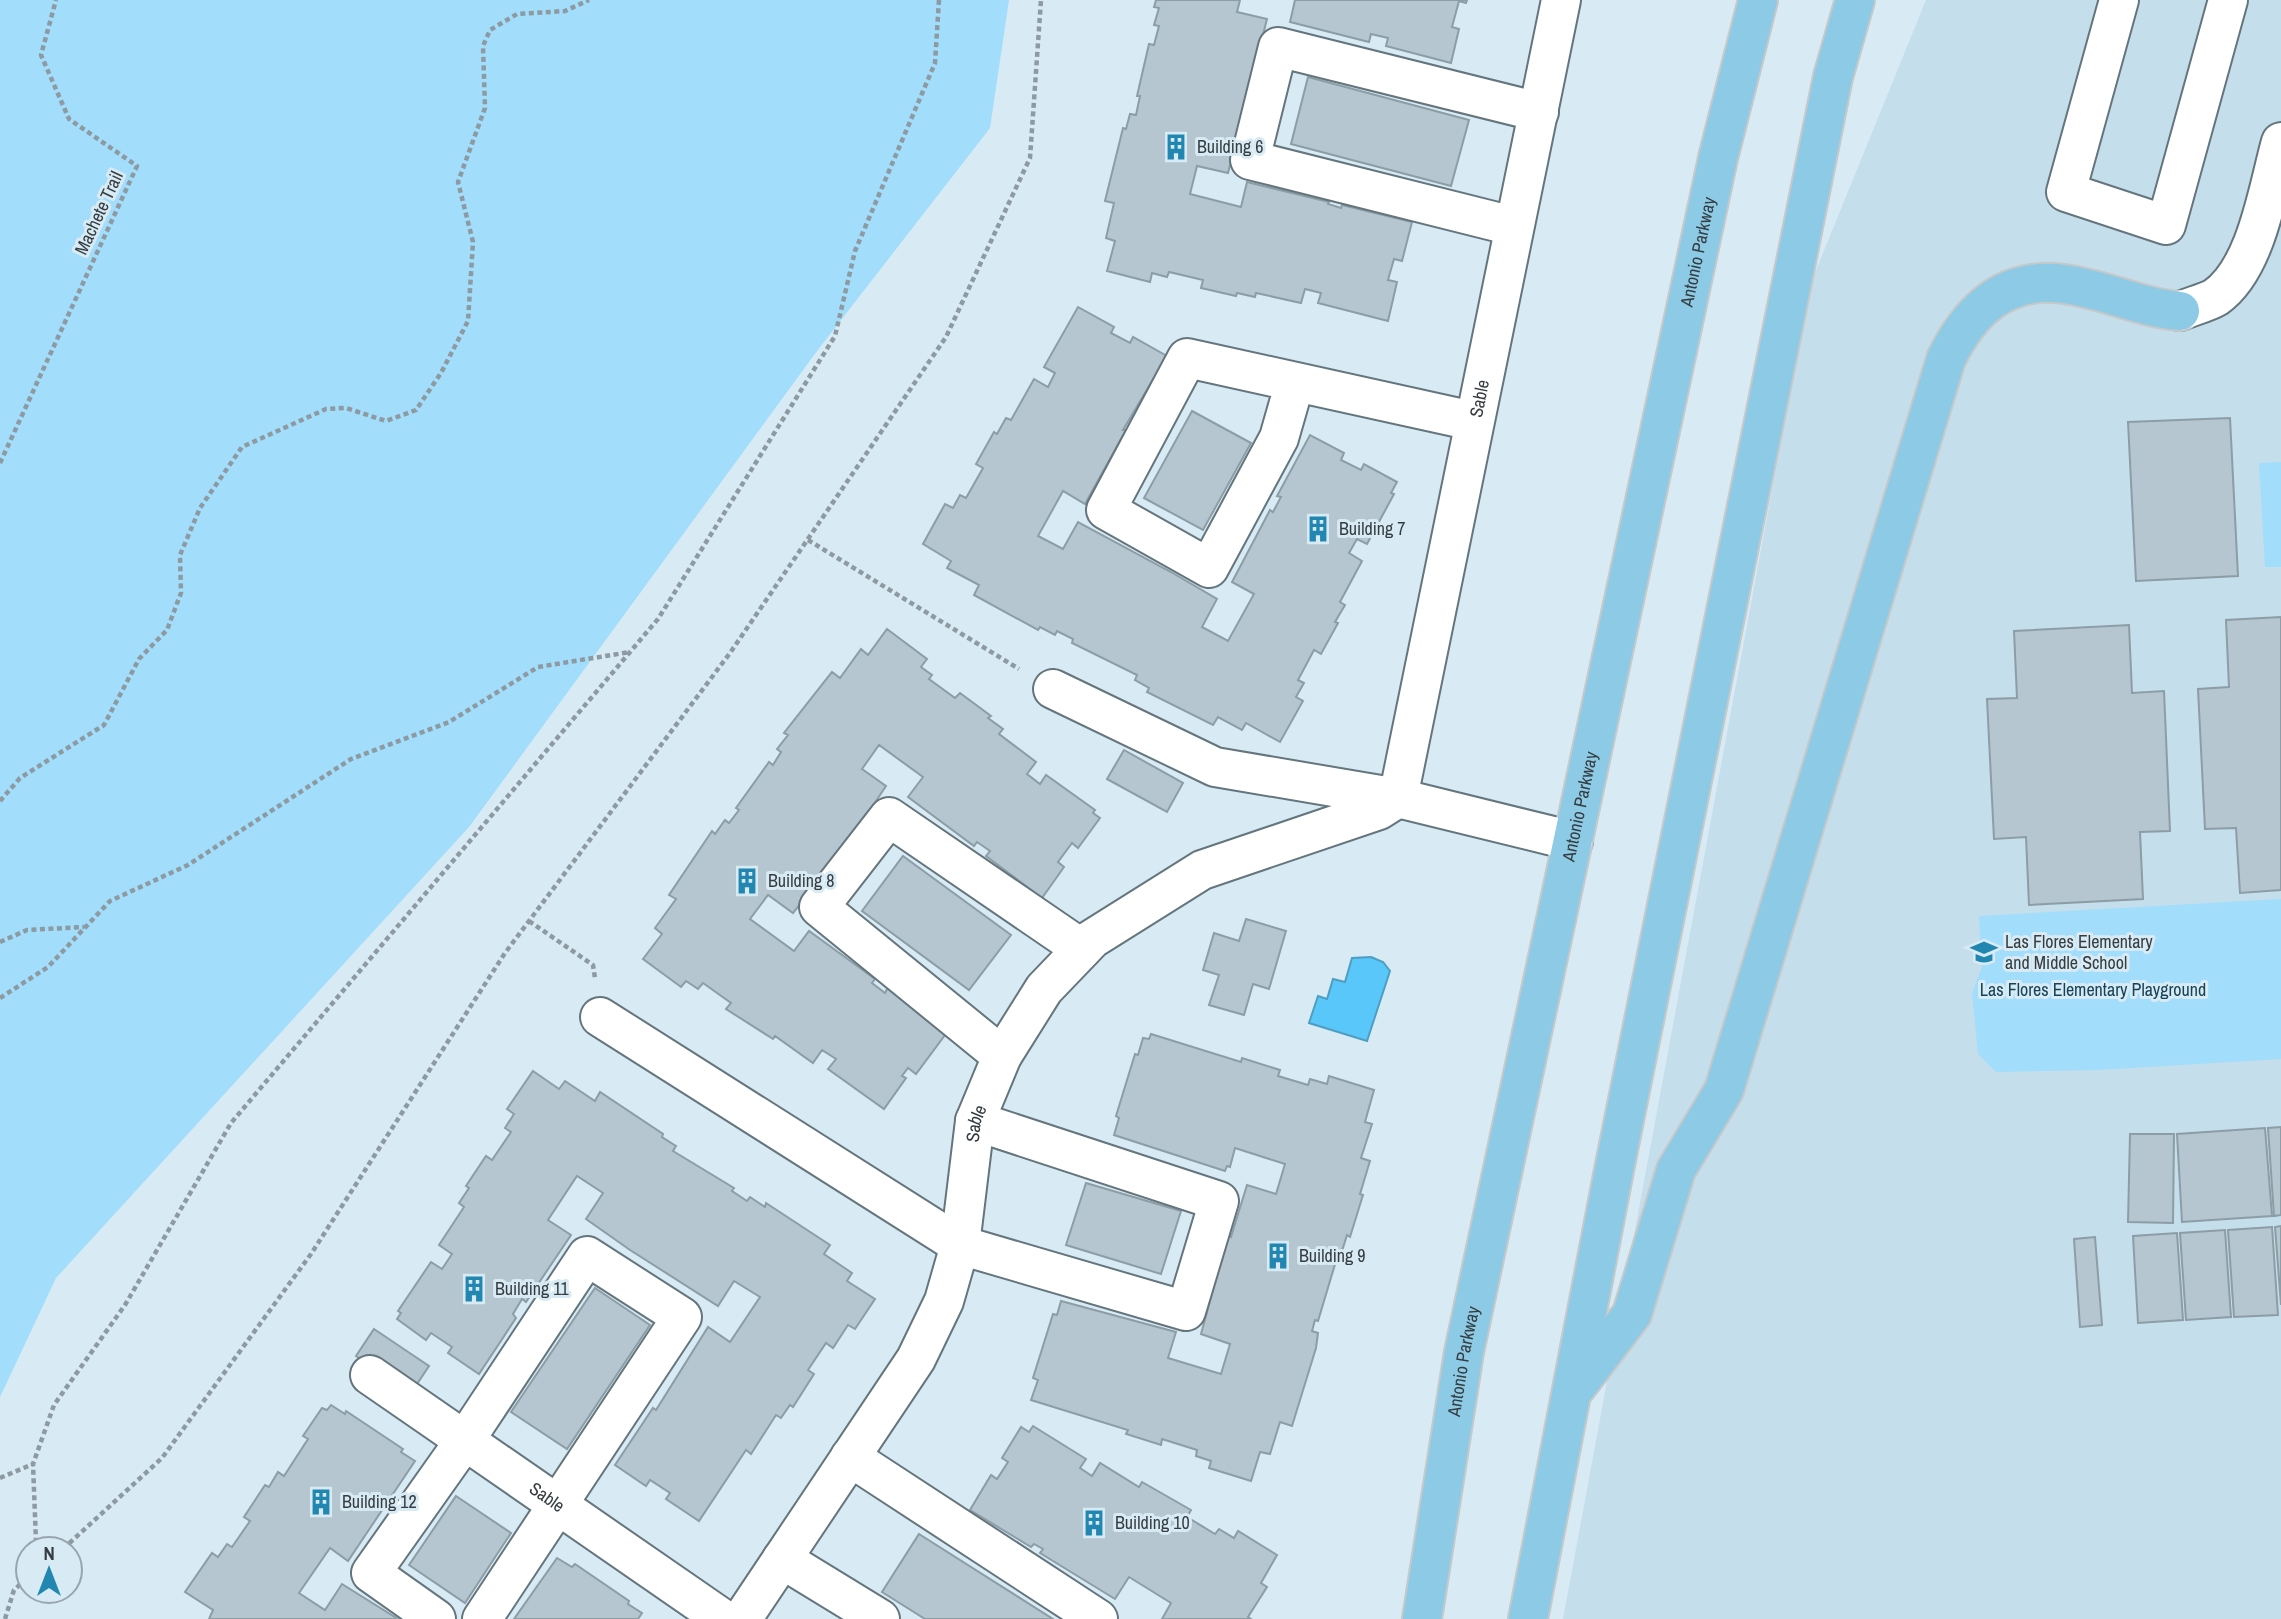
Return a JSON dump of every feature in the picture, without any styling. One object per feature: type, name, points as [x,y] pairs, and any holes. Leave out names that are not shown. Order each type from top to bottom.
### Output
[{"type":"main road","name":"Antonio Parkway","points":[[1422,1619],[1464,1352],[1718,158],[1758,0]]},
{"type":"main road","points":[[1528,1619],[1828,105],[1855,0]]},
{"type":"main road","points":[[1572,1393],[1632,1314],[1676,1170],[1724,1090],[1946,359],[1961,329],[1989,299],[2020,286],[2063,283],[2160,309],[2180,311]]},
{"type":"street","name":"Sable","points":[[742,1619],[916,1359],[944,1301],[960,1245],[975,1121],[1002,1056],[1044,989],[1092,939],[1202,870],[1379,810],[1398,798],[1561,0]]},
{"type":"street","points":[[2119,0],[2066,192],[2166,225],[2228,0]]},
{"type":"street","points":[[1513,226],[1250,160],[1278,47],[1539,111]]},
{"type":"street","points":[[2180,311],[2215,298],[2232,282],[2251,248],[2281,142]]},
{"type":"street","points":[[1295,382],[1279,438],[1209,568],[1106,510],[1187,358],[1473,421]]},
{"type":"street","points":[[1053,690],[1215,767],[1398,798],[1573,841]]},
{"type":"street","points":[[1002,1056],[820,907],[889,817],[1082,949]]},
{"type":"street","points":[[600,1017],[960,1245],[1186,1311],[1219,1201],[975,1121]]},
{"type":"street","points":[[436,1619],[371,1573],[465,1440],[587,1256],[682,1317],[482,1619]]},
{"type":"street","name":"Sable","points":[[370,1375],[723,1619]]},
{"type":"street","points":[[850,1457],[1098,1619]]},
{"type":"street","points":[[782,1559],[880,1619]]},
{"type":"path","name":"Machete Trail","points":[[0,463],[137,166],[69,119],[41,55],[56,0]]},
{"type":"path","points":[[0,801],[20,778],[104,725],[139,659],[167,630],[181,593],[180,555],[200,508],[242,447],[326,409],[346,408],[386,421],[416,410],[442,373],[468,321],[473,242],[458,182],[485,108],[483,46],[490,30],[517,14],[565,11],[589,0]]},
{"type":"path","points":[[36,1535],[33,1464],[54,1405],[125,1306],[231,1123],[659,619],[835,336],[855,251],[935,63],[939,0]]},
{"type":"path","points":[[78,1535],[162,1458],[311,1254],[529,921],[730,653],[946,337],[1030,158],[1041,0]]},
{"type":"path","points":[[808,540],[1053,690]]},
{"type":"path","points":[[0,998],[48,967],[110,901],[188,865],[351,759],[449,722],[538,667],[630,652]]},
{"type":"path","points":[[529,921],[593,965],[600,1017]]},
{"type":"path","points":[[0,942],[27,930],[85,927]]},
{"type":"path","points":[[0,1478],[33,1464]]},
{"type":"path","points":[[5,1619],[14,1590]]},
{"type":"shaded area","name":"Las Flores Elementary and Middle School","points":[[1926,0],[2281,0],[2281,1619],[1563,1619],[1810,285]]},
{"type":"shaded area","points":[[1371,957],[1383,962],[1390,971],[1367,1041],[1309,1023],[1318,996],[1327,999],[1333,979],[1345,982],[1352,958]]},
{"type":"green space","points":[[0,0],[1009,0],[990,128],[817,351],[469,827],[56,1278],[0,1397]]},
{"type":"green space","points":[[2281,462],[2281,567],[2265,567],[2259,463]]},
{"type":"green space","name":"Las Flores Elementary Playground","points":[[2281,899],[2281,1059],[2098,1070],[1996,1072],[1978,1054],[1972,993],[1982,967],[1979,916]]},
{"type":"building","name":"Building 6","points":[[1156,0],[1240,0],[1237,12],[1267,19],[1228,173],[1197,166],[1190,194],[1241,207],[1247,182],[1329,202],[1328,204],[1341,208],[1342,205],[1412,222],[1402,261],[1394,259],[1388,280],[1397,282],[1388,321],[1318,303],[1321,293],[1305,289],[1301,303],[1256,293],[1255,297],[1237,293],[1236,296],[1201,288],[1203,280],[1169,272],[1167,277],[1152,273],[1150,282],[1107,271],[1115,241],[1106,238],[1114,203],[1105,201],[1123,128],[1126,129],[1130,114],[1136,115],[1140,96],[1137,96],[1149,44],[1154,45],[1159,26],[1154,25],[1159,8],[1154,7]]},
{"type":"building","points":[[1295,0],[1467,0],[1466,3],[1459,1],[1452,27],[1459,29],[1451,63],[1386,46],[1388,38],[1371,34],[1369,42],[1290,22]]},
{"type":"building","points":[[1308,77],[1469,120],[1451,186],[1291,144]]},
{"type":"building","name":"Building 7","points":[[1078,307],[1114,327],[1111,333],[1130,343],[1133,337],[1167,356],[1123,430],[1126,430],[1085,504],[1063,491],[1038,536],[1063,549],[1078,522],[1171,572],[1217,599],[1202,627],[1228,641],[1254,594],[1232,582],[1270,510],[1273,512],[1281,497],[1277,496],[1310,435],[1344,453],[1341,460],[1361,470],[1364,464],[1397,482],[1391,493],[1394,494],[1367,544],[1357,539],[1349,553],[1362,561],[1340,602],[1345,605],[1335,622],[1338,623],[1321,654],[1314,650],[1298,680],[1304,683],[1296,697],[1303,701],[1280,742],[1246,723],[1242,730],[1218,717],[1213,725],[1147,692],[1149,688],[1135,680],[1137,675],[1072,643],[1073,639],[1057,631],[1055,635],[1040,627],[1038,630],[974,595],[979,585],[947,568],[951,561],[923,544],[945,504],[953,508],[960,495],[966,498],[983,468],[976,464],[994,432],[997,434],[1006,418],[1011,420],[1034,379],[1048,387],[1055,373],[1044,367]]},
{"type":"building","points":[[1192,411],[1251,443],[1203,530],[1144,498]]},
{"type":"building","points":[[2230,418],[2238,576],[2136,581],[2128,422]]},
{"type":"building","points":[[2281,617],[2281,890],[2240,893],[2236,828],[2205,829],[2198,689],[2229,687],[2226,620]]},
{"type":"building","points":[[2129,625],[2132,693],[2164,691],[2170,831],[2140,832],[2143,899],[2029,905],[2026,837],[1994,839],[1987,699],[2017,698],[2014,631]]},
{"type":"building","name":"Building 8","points":[[887,629],[927,659],[921,667],[932,675],[929,679],[955,698],[960,693],[991,716],[988,718],[1003,729],[999,734],[1036,762],[1027,774],[1040,784],[1046,775],[1095,810],[1093,813],[1100,818],[1078,848],[1072,843],[1058,862],[1064,867],[1042,898],[986,856],[990,851],[977,842],[974,846],[908,797],[923,777],[879,745],[862,769],[886,786],[854,834],[793,913],[768,895],[750,919],[794,951],[809,931],[875,979],[872,983],[885,993],[888,987],[948,1031],[916,1074],[908,1068],[902,1076],[906,1078],[884,1109],[828,1069],[836,1059],[822,1050],[813,1063],[775,1036],[773,1039],[726,1009],[731,1003],[703,983],[698,989],[686,981],[681,987],[643,959],[662,934],[655,928],[676,899],[669,895],[712,831],[715,834],[725,820],[729,823],[739,810],[736,808],[769,762],[773,765],[781,752],[777,749],[788,735],[784,733],[832,672],[840,678],[861,649],[868,655]]},
{"type":"building","points":[[1124,750],[1183,783],[1167,812],[1107,779]]},
{"type":"building","points":[[903,856],[1011,935],[969,990],[862,911]]},
{"type":"building","points":[[1246,919],[1286,931],[1269,989],[1253,984],[1244,1015],[1209,1005],[1219,975],[1203,970],[1214,933],[1239,941]]},
{"type":"building","name":"Building 9","points":[[1151,1034],[1241,1062],[1242,1058],[1280,1070],[1278,1076],[1308,1085],[1310,1079],[1327,1084],[1329,1076],[1374,1090],[1365,1122],[1372,1124],[1361,1158],[1370,1161],[1360,1194],[1363,1195],[1350,1237],[1347,1235],[1342,1251],[1336,1250],[1333,1260],[1336,1261],[1318,1321],[1315,1320],[1312,1331],[1318,1333],[1316,1348],[1292,1426],[1280,1422],[1270,1454],[1260,1452],[1251,1481],[1209,1468],[1211,1461],[1196,1456],[1197,1450],[1162,1439],[1161,1445],[1126,1434],[1128,1430],[1031,1400],[1038,1380],[1033,1378],[1053,1314],[1057,1315],[1061,1301],[1176,1332],[1168,1358],[1221,1374],[1230,1344],[1201,1334],[1228,1235],[1231,1237],[1247,1185],[1276,1194],[1285,1164],[1235,1148],[1230,1167],[1227,1166],[1225,1171],[1114,1135],[1119,1118],[1116,1116],[1135,1054],[1138,1055],[1143,1038],[1149,1039]]},
{"type":"building","name":"Building 11","points":[[533,1071],[559,1089],[565,1081],[595,1101],[600,1092],[663,1134],[662,1137],[676,1146],[673,1151],[734,1188],[732,1191],[747,1201],[750,1197],[765,1207],[766,1203],[830,1245],[824,1254],[852,1273],[847,1281],[875,1299],[855,1329],[848,1325],[833,1348],[826,1343],[808,1370],[814,1374],[793,1407],[790,1405],[781,1418],[776,1415],[751,1454],[746,1450],[699,1521],[666,1499],[670,1493],[650,1480],[646,1486],[615,1465],[653,1408],[656,1410],[708,1327],[730,1342],[760,1297],[734,1281],[718,1306],[630,1250],[586,1219],[603,1193],[577,1176],[548,1220],[571,1235],[526,1302],[522,1299],[513,1314],[516,1318],[479,1374],[448,1353],[452,1347],[431,1333],[426,1340],[397,1319],[401,1313],[398,1311],[431,1262],[442,1269],[452,1254],[439,1245],[464,1207],[459,1203],[469,1188],[466,1186],[486,1156],[492,1160],[511,1132],[505,1128],[514,1114],[507,1109]]},
{"type":"building","points":[[2281,1127],[2281,1215],[2274,1216],[2268,1128]]},
{"type":"building","points":[[2265,1128],[2272,1216],[2182,1222],[2177,1134]]},
{"type":"building","points":[[2130,1134],[2174,1134],[2173,1223],[2128,1222]]},
{"type":"building","points":[[1086,1183],[1181,1211],[1161,1274],[1066,1245]]},
{"type":"building","points":[[2281,1226],[2281,1305],[2275,1227]]},
{"type":"building","points":[[2272,1227],[2278,1315],[2234,1317],[2228,1230]]},
{"type":"building","points":[[2225,1230],[2231,1317],[2186,1320],[2180,1233]]},
{"type":"building","points":[[2177,1233],[2183,1320],[2138,1323],[2133,1236]]},
{"type":"building","points":[[2095,1237],[2102,1325],[2080,1327],[2074,1239]]},
{"type":"building","points":[[595,1288],[650,1325],[567,1449],[511,1412]]},
{"type":"building","points":[[374,1329],[429,1366],[411,1393],[356,1356]]},
{"type":"building","name":"Building 12","points":[[331,1405],[345,1414],[346,1411],[403,1449],[401,1452],[415,1461],[348,1561],[330,1548],[299,1593],[325,1610],[342,1584],[398,1619],[209,1619],[213,1610],[185,1592],[212,1553],[218,1557],[227,1544],[232,1547],[250,1521],[244,1517],[265,1485],[269,1487],[278,1472],[284,1476],[308,1439],[303,1436],[322,1408],[327,1410]]},
{"type":"building","name":"Building 10","points":[[1033,1426],[1086,1459],[1080,1468],[1092,1476],[1100,1463],[1139,1487],[1142,1482],[1191,1510],[1187,1517],[1215,1534],[1219,1529],[1234,1538],[1238,1531],[1277,1555],[1261,1583],[1267,1587],[1248,1617],[1251,1619],[1162,1619],[1171,1603],[1129,1577],[1115,1599],[1040,1553],[1043,1549],[1034,1544],[1031,1547],[970,1510],[991,1475],[997,1479],[1008,1462],[1002,1458],[1021,1427],[1029,1432]]},
{"type":"building","points":[[456,1496],[511,1533],[465,1603],[409,1565]]},
{"type":"building","points":[[919,1534],[1053,1619],[925,1619],[882,1592]]},
{"type":"building","points":[[557,1558],[572,1567],[575,1564],[629,1601],[628,1604],[642,1613],[638,1619],[514,1619]]},
{"type":"place","name":"Building 6","points":[[1176,147]]},
{"type":"place","name":"Building 7","points":[[1318,529]]},
{"type":"place","name":"Building 8","points":[[747,881]]},
{"type":"place","name":"Las Flores Elementary and Middle School","points":[[1984,952]]},
{"type":"place","name":"Building 9","points":[[1278,1256]]},
{"type":"place","name":"Building 11","points":[[474,1289]]},
{"type":"place","name":"Building 12","points":[[321,1502]]},
{"type":"place","name":"Building 10","points":[[1094,1523]]}]
